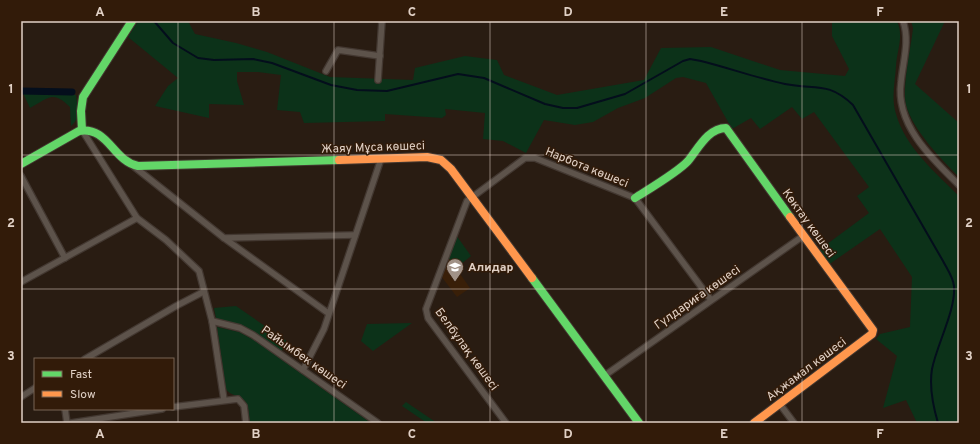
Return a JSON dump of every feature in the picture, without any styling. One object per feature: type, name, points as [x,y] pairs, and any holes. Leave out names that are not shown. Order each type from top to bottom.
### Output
[{"type":"street","points":[[132,21],[113,53],[83,97],[81,111],[82,130],[137,218],[166,240],[195,266],[201,278],[203,292],[212,321],[224,400]]},
{"type":"street","points":[[378,80],[382,21]]},
{"type":"street","points":[[903,21],[906,37],[900,95],[904,115],[918,140],[959,185]]},
{"type":"street","points":[[326,71],[338,50],[380,56]]},
{"type":"street","name":"Көктау көшесі","points":[[635,198],[683,166],[707,137],[719,128],[724,127],[873,330],[872,334]]},
{"type":"street","points":[[21,164],[82,130],[91,130],[99,134],[130,164],[224,238],[328,313]]},
{"type":"street","name":"Жаяу Мұса көшесі","points":[[130,164],[149,166],[427,157],[441,160],[448,165],[639,423]]},
{"type":"street","name":"Нарбота көшесі","points":[[472,197],[527,157],[535,158],[635,198]]},
{"type":"street","points":[[303,370],[318,343],[381,159]]},
{"type":"street","points":[[21,176],[65,258]]},
{"type":"street","name":"Белбұлақ көшесі","points":[[472,197],[466,201],[426,312],[506,423]]},
{"type":"street","points":[[635,198],[711,300]]},
{"type":"street","points":[[21,282],[137,218]]},
{"type":"street","points":[[224,238],[355,235]]},
{"type":"street","name":"Гүлдариға көшесі","points":[[604,376],[803,236]]},
{"type":"street","points":[[87,358],[203,292]]},
{"type":"street","name":"Райымбек көшесі","points":[[212,321],[240,328],[253,335],[378,423]]},
{"type":"street","name":"Ақжамал көшесі","points":[[754,423],[872,334]]},
{"type":"street","points":[[21,397],[34,389]]},
{"type":"street","points":[[174,407],[238,399],[241,401],[246,423]]},
{"type":"street","points":[[779,403],[794,423]]},
{"type":"street","points":[[65,410],[67,423]]},
{"type":"street","points":[[71,423],[156,410]]},
{"type":"shaded area","name":"Алидар","points":[[448,257],[470,288],[457,297],[441,276]]},
{"type":"green space","points":[[138,21],[188,21],[195,34],[236,43],[267,52],[330,77],[413,80],[415,68],[465,56],[497,60],[504,75],[557,95],[644,80],[661,48],[711,47],[780,70],[845,76],[849,69],[832,36],[832,21],[897,21],[900,32],[900,43],[897,60],[894,102],[900,126],[906,138],[922,159],[959,196],[959,423],[917,423],[906,400],[883,408],[897,356],[876,339],[880,334],[910,327],[912,277],[880,229],[831,263],[828,263],[819,250],[869,213],[857,196],[869,187],[814,112],[802,119],[792,107],[760,129],[751,118],[732,129],[706,83],[683,77],[676,78],[645,98],[618,108],[593,122],[575,125],[544,120],[526,153],[503,141],[483,139],[485,113],[445,109],[446,115],[442,118],[385,114],[385,121],[304,123],[300,112],[277,110],[281,75],[258,72],[237,72],[237,81],[244,105],[209,104],[209,118],[155,106],[168,86],[178,78],[128,37]]},
{"type":"green space","points":[[911,21],[945,21],[915,84],[959,123],[959,177],[928,144],[915,124],[906,105],[905,88],[913,28]]},
{"type":"green space","points":[[23,93],[76,95],[78,112],[76,120],[71,126],[70,107],[59,99],[50,97],[30,108]]},
{"type":"green space","points":[[456,235],[471,256],[456,268],[448,257]]},
{"type":"green space","points":[[236,306],[288,342],[281,352],[246,327],[216,318],[214,308]]},
{"type":"green space","points":[[412,323],[373,351],[361,341],[367,324]]},
{"type":"green space","points":[[217,327],[239,332],[254,340],[371,423],[250,423],[248,408],[245,401],[230,393],[226,389]]},
{"type":"green space","points":[[406,402],[437,423],[427,423],[402,406]]},
{"type":"waterway","points":[[154,21],[173,43],[198,58],[214,60],[253,59],[272,63],[331,85],[357,90],[387,91],[458,74],[484,78],[545,104],[563,108],[577,108],[625,94],[683,61],[690,59],[785,84],[828,89],[836,92],[853,105],[950,273],[952,279],[954,286],[952,306],[934,359],[931,376],[932,396],[938,423]]},
{"type":"waterway","points":[[21,91],[72,92]]},
{"type":"traffic: fast","points":[[82,130],[81,111],[83,97],[132,21]]},
{"type":"traffic: fast","points":[[635,198],[663,180],[688,161],[704,140],[714,131],[726,128],[790,217]]},
{"type":"traffic: fast","points":[[21,164],[79,131],[89,131],[97,134],[104,139],[122,158],[129,163],[138,166],[339,160]]},
{"type":"traffic: fast","points":[[532,278],[639,423]]},
{"type":"traffic: slow","points":[[339,160],[427,157],[441,160],[451,169],[532,278]]},
{"type":"traffic: slow","points":[[754,423],[872,334],[873,330],[790,217]]},
{"type":"place","name":"Алидар","points":[[455,282]]}]
